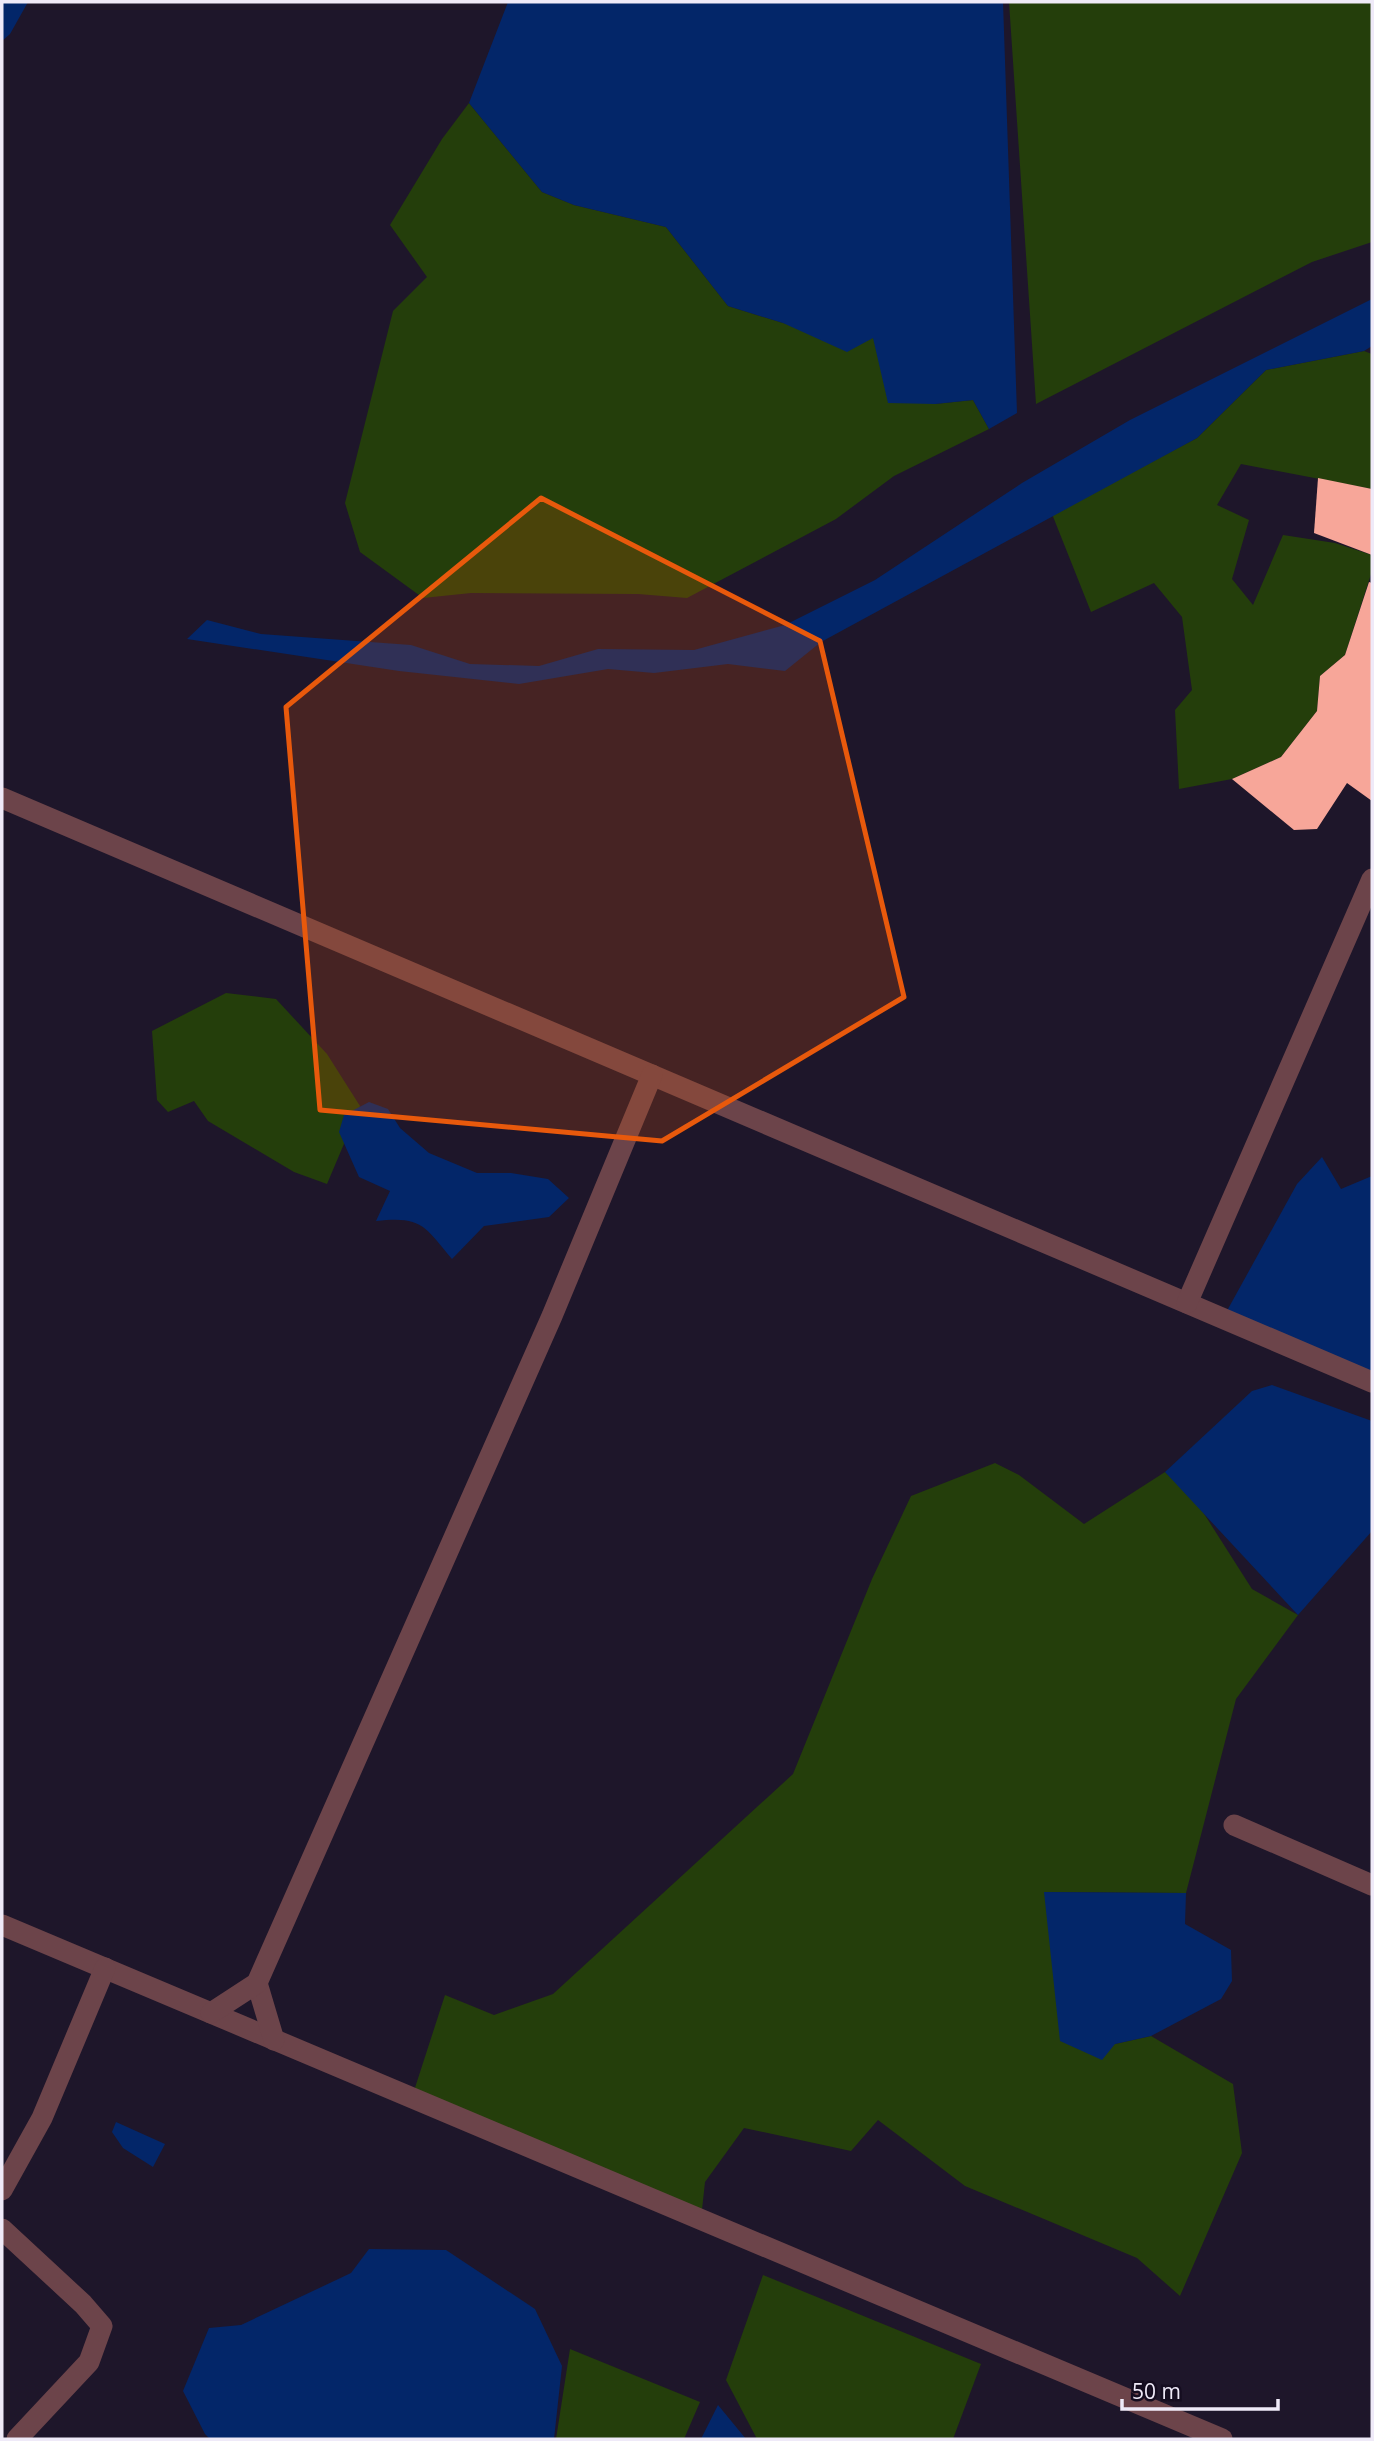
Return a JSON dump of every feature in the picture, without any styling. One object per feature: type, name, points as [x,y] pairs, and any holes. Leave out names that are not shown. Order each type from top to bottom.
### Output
[{"type":"street","points":[[2,798],[1372,1382]]},
{"type":"street","points":[[1187,1303],[1372,879]]},
{"type":"street","points":[[211,2013],[257,1983],[552,1317],[652,1075]]},
{"type":"street","points":[[1234,1825],[1372,1885]]},
{"type":"street","points":[[2,1925],[1222,2439]]},
{"type":"street","points":[[2,2190],[42,2118],[105,1968]]},
{"type":"street","points":[[257,1983],[274,2040]]},
{"type":"street","points":[[2,2229],[83,2304],[102,2326],[89,2362],[17,2439]]},
{"type":"highlighted area","points":[[541,498],[820,641],[904,997],[662,1141],[320,1110],[286,707]]},
{"type":"green space","points":[[1009,2],[1372,2],[1372,242],[1312,262],[1036,404]]},
{"type":"green space","points":[[469,103],[542,192],[574,205],[666,227],[728,306],[783,323],[873,338],[935,404],[973,400],[989,429],[894,476],[836,519],[687,598],[638,594],[471,593],[423,598],[360,552],[345,503],[393,311],[427,277],[390,225],[442,139]]},
{"type":"green space","points":[[1364,351],[1372,354],[1372,489],[1241,464],[1217,505],[1249,520],[1232,579],[1253,605],[1283,535],[1335,543],[1372,555],[1372,571],[1345,655],[1320,676],[1317,711],[1281,757],[1232,779],[1179,789],[1175,710],[1192,690],[1182,617],[1154,583],[1091,612],[1052,514],[1197,438],[1266,370]]},
{"type":"green space","points":[[226,993],[276,999],[327,1054],[360,1106],[327,1184],[294,1172],[208,1121],[194,1101],[168,1112],[157,1100],[152,1031]]},
{"type":"green space","points":[[995,1463],[1019,1475],[1084,1524],[1165,1472],[1194,1498],[1252,1589],[1298,1615],[1236,1699],[1186,1893],[1045,1892],[1115,2044],[1151,2036],[1233,2084],[1242,2153],[1180,2296],[1137,2258],[965,2186],[878,2120],[851,2151],[744,2128],[705,2182],[701,2219],[412,2097],[445,1995],[494,2015],[553,1994],[793,1774],[872,1579],[911,1496]]},
{"type":"green space","points":[[763,2275],[981,2364],[953,2439],[757,2439],[726,2380]]},
{"type":"green space","points":[[570,2349],[700,2402],[684,2439],[556,2439]]},
{"type":"water","points":[[2,2],[28,2],[10,34],[2,41]]},
{"type":"water","points":[[508,2],[1003,2],[1017,413],[989,429],[973,400],[935,404],[888,403],[873,338],[847,352],[783,323],[728,306],[666,227],[574,205],[542,192],[469,103]]},
{"type":"water","points":[[1372,299],[1372,346],[1364,351],[1266,370],[1197,438],[821,642],[785,671],[728,664],[654,673],[608,669],[519,684],[399,671],[187,639],[207,620],[261,634],[411,645],[470,664],[539,666],[598,649],[694,650],[785,625],[875,580],[1022,483],[1130,420]]},
{"type":"water","points":[[369,1102],[388,1109],[400,1128],[429,1153],[477,1173],[511,1173],[548,1179],[569,1198],[549,1217],[484,1226],[452,1259],[420,1225],[403,1220],[376,1221],[390,1191],[359,1177],[339,1132],[344,1115]]},
{"type":"water","points":[[1322,1157],[1341,1189],[1372,1176],[1372,1382],[1223,1318],[1297,1184]]},
{"type":"water","points":[[1272,1385],[1372,1421],[1372,1531],[1298,1615],[1165,1472],[1252,1391]]},
{"type":"water","points":[[1044,1892],[1186,1893],[1185,1924],[1231,1950],[1232,1981],[1221,1999],[1151,2036],[1115,2044],[1102,2060],[1060,2041]]},
{"type":"water","points":[[116,2122],[165,2144],[153,2167],[123,2148],[112,2132]]},
{"type":"water","points":[[369,2249],[446,2250],[535,2309],[562,2366],[554,2439],[210,2439],[205,2434],[183,2391],[209,2328],[241,2325],[351,2273]]},
{"type":"water","points":[[718,2405],[746,2439],[701,2439]]},
{"type":"building","points":[[1318,478],[1372,489],[1372,555],[1314,533]]},
{"type":"building","points":[[1369,582],[1372,583],[1372,801],[1347,783],[1317,829],[1294,830],[1232,779],[1281,757],[1317,711],[1320,676],[1345,655]]}]
